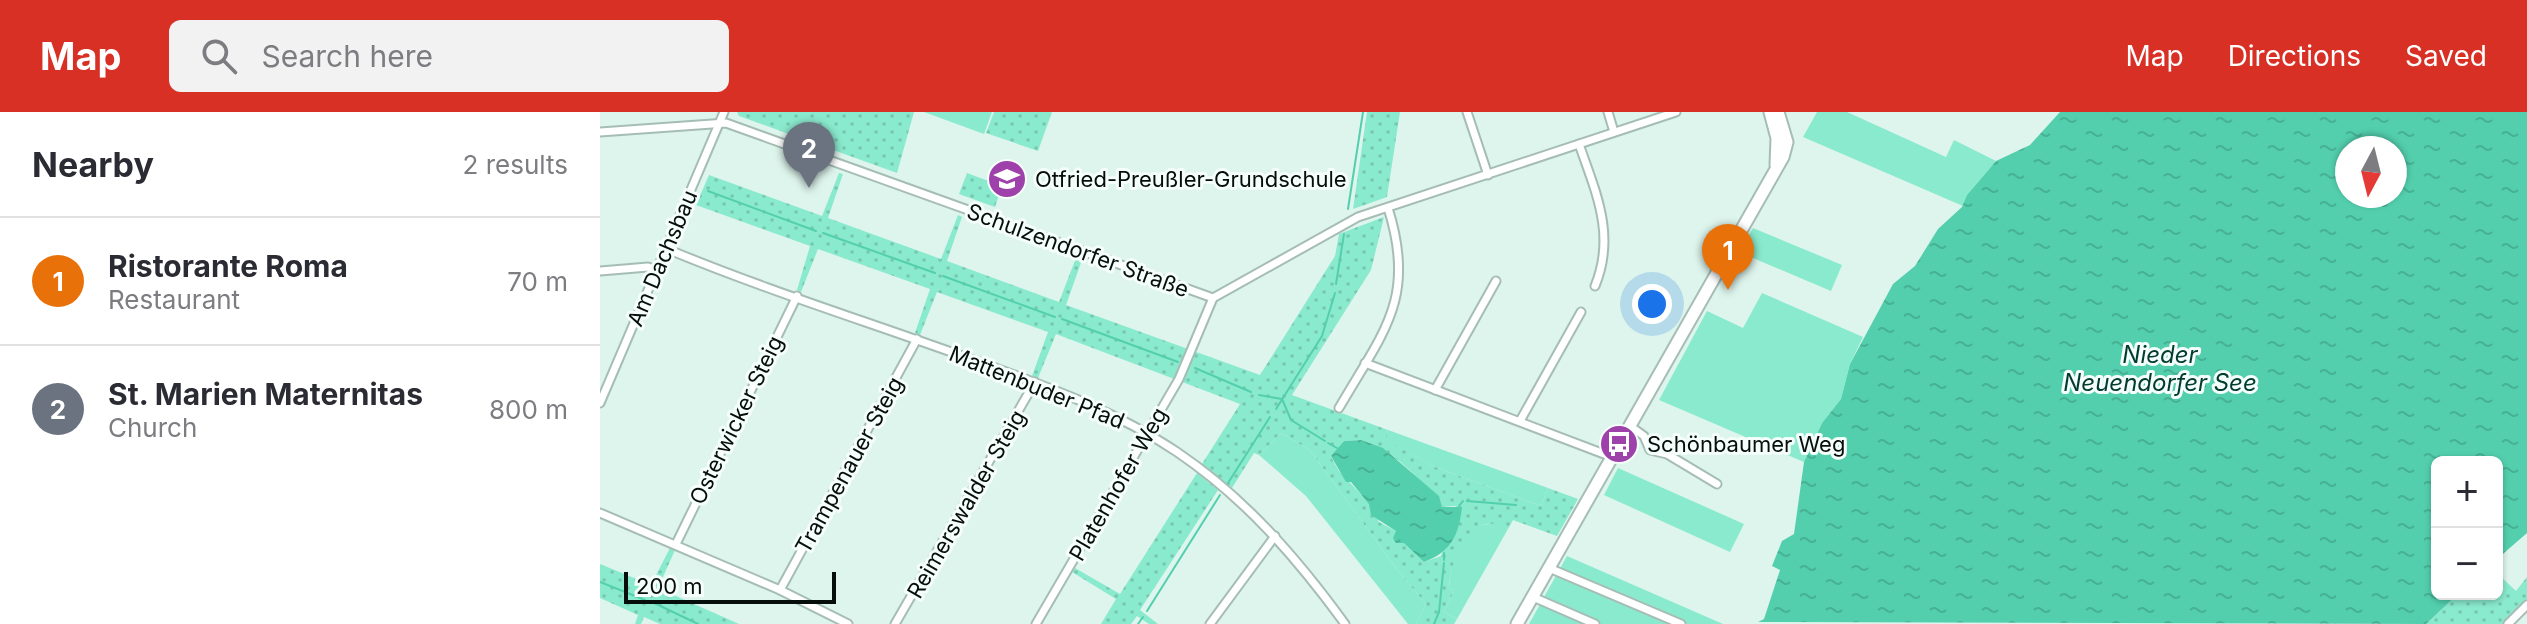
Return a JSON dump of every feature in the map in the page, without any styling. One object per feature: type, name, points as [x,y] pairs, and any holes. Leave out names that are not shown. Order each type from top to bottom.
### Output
[{"type":"main road","points":[[1770,112],[1777,138],[1776,165]]},
{"type":"main road","points":[[1517,624],[1776,165],[1787,142],[1778,112]]},
{"type":"street","name":"Am Dachsbau","points":[[600,403],[724,112]]},
{"type":"street","points":[[1467,112],[1488,175]]},
{"type":"street","points":[[1608,112],[1614,132]]},
{"type":"street","name":"Schulzendorfer Straße","points":[[600,132],[721,123],[1213,298],[1336,226],[1676,112]]},
{"type":"street","points":[[1579,144],[1606,228],[1605,259],[1595,286]]},
{"type":"street","points":[[1339,408],[1389,321],[1399,287],[1398,248],[1388,208]]},
{"type":"street","name":"Mattenbuder Pfad","points":[[667,249],[1035,382],[1088,403],[1148,434],[1205,473],[1275,536],[1345,624]]},
{"type":"street","points":[[600,271],[648,267],[657,270]]},
{"type":"street","points":[[1435,390],[1496,281]]},
{"type":"street","name":"Osterwicker Steig","points":[[676,544],[797,296]]},
{"type":"street","name":"Platenhofer Weg","points":[[1036,624],[1189,361],[1213,298]]},
{"type":"street","points":[[1520,421],[1581,312]]},
{"type":"street","name":"Trampenauer Steig","points":[[780,590],[917,339]]},
{"type":"street","points":[[1365,363],[1612,457]]},
{"type":"street","name":"Reimerswalder Steig","points":[[895,624],[1035,382]]},
{"type":"street","points":[[1630,426],[1644,436],[1650,450],[1667,454],[1717,484]]},
{"type":"street","points":[[600,513],[780,590],[848,624]]},
{"type":"street","points":[[1210,624],[1275,536]]},
{"type":"street","points":[[1549,568],[1681,624]]},
{"type":"street","points":[[1533,597],[1595,624]]},
{"type":"street","points":[[2508,624],[2527,605]]},
{"type":"shaded area","points":[[737,112],[914,112],[897,173],[739,116]]},
{"type":"shaded area","points":[[924,112],[992,112],[984,134]]},
{"type":"shaded area","points":[[994,112],[1052,112],[1038,151],[986,133]]},
{"type":"shaded area","points":[[1367,112],[1400,112],[1387,197],[1353,209]]},
{"type":"shaded area","points":[[1817,112],[1847,112],[1946,157],[1954,140],[1996,161],[1967,195],[1963,206],[1803,137]]},
{"type":"shaded area","points":[[839,173],[843,174],[828,218],[941,259],[958,215],[962,217],[947,261],[1059,302],[1076,258],[1082,260],[1066,305],[1260,375],[1335,256],[1339,234],[1384,217],[1371,270],[1292,395],[1388,430],[1386,440],[1435,467],[1541,506],[1548,488],[1578,499],[1557,536],[1513,520],[1508,529],[1494,524],[1473,530],[1458,550],[1451,576],[1449,588],[1454,591],[1444,612],[1457,619],[1454,624],[1416,624],[1426,604],[1398,571],[1310,450],[1281,433],[1259,455],[1254,453],[1232,488],[1202,464],[1240,404],[1056,334],[1038,378],[1032,376],[1048,332],[937,292],[920,335],[915,333],[930,289],[818,249],[801,292],[797,290],[810,246],[696,205],[709,175],[822,216]],"holes":[[[1361,440],[1406,467],[1441,507],[1456,506],[1441,556],[1424,562],[1396,531],[1379,522],[1370,504],[1339,471],[1331,457],[1344,441]]]},
{"type":"shaded area","points":[[967,173],[1002,186],[995,207],[959,194]]},
{"type":"shaded area","points":[[1753,228],[1842,265],[1831,291],[1739,252]]},
{"type":"shaded area","points":[[1762,293],[1863,337],[1850,364],[1841,399],[1822,423],[1804,462],[1659,400],[1707,311],[1743,328]]},
{"type":"shaded area","points":[[1388,430],[1548,488],[1541,506],[1435,467],[1385,440]]},
{"type":"shaded area","points":[[1281,433],[1310,450],[1398,571],[1426,604],[1416,624],[1408,624],[1306,496],[1259,455]]},
{"type":"shaded area","points":[[1618,468],[1744,524],[1730,552],[1604,495]]},
{"type":"shaded area","points":[[1197,473],[1218,490],[1140,610],[1158,624],[1149,624],[1137,616],[1131,624],[1101,624],[1116,599],[1072,572],[1075,568],[1120,594]]},
{"type":"shaded area","points":[[1498,523],[1508,529],[1457,619],[1444,612],[1454,591],[1449,588],[1450,580],[1460,543],[1464,536],[1480,525]]},
{"type":"shaded area","points":[[670,548],[675,550],[658,588],[739,624],[660,624],[644,617],[641,624],[635,624],[638,615],[600,598],[600,564],[651,585]]},
{"type":"shaded area","points":[[1567,556],[1723,624],[1529,624]]},
{"type":"shaded area","points":[[2527,577],[2527,608],[2511,624],[2426,624],[2452,600],[2503,600],[2503,579],[2516,591]]},
{"type":"water","name":"Nieder Neuendorfer See","points":[[2060,112],[2527,112],[2527,533],[2503,554],[2503,456],[2431,456],[2431,600],[2452,600],[2426,624],[1758,622],[1764,619],[1780,570],[1772,566],[1782,541],[1794,534],[1804,462],[1822,423],[1841,399],[1850,364],[1893,284],[1915,266],[1938,229],[1962,207],[1967,195],[1996,161],[2030,145]]},
{"type":"water","points":[[1361,440],[1383,448],[1439,496],[1442,507],[1462,507],[1456,534],[1441,553],[1424,562],[1404,543],[1396,543],[1393,538],[1396,531],[1371,515],[1369,504],[1351,482],[1346,482],[1331,456],[1344,441]]},
{"type":"waterway","points":[[1348,209],[1363,112]]},
{"type":"waterway","points":[[708,191],[816,231]]},
{"type":"waterway","points":[[823,233],[935,273]]},
{"type":"waterway","points":[[1336,284],[1344,234]]},
{"type":"waterway","points":[[943,276],[1055,317]]},
{"type":"waterway","points":[[1276,409],[1322,336],[1335,293]]},
{"type":"waterway","points":[[1062,319],[1178,362]]},
{"type":"waterway","points":[[1195,368],[1251,392]]},
{"type":"waterway","points":[[1259,395],[1282,399],[1291,420],[1325,441]]},
{"type":"waterway","points":[[1228,483],[1270,417]]},
{"type":"waterway","points":[[1328,443],[1337,448]]},
{"type":"waterway","points":[[1147,611],[1220,495]]},
{"type":"waterway","points":[[1459,506],[1463,501]]},
{"type":"waterway","points":[[1467,501],[1516,505]]},
{"type":"waterway","points":[[1444,553],[1444,560]]},
{"type":"waterway","points":[[1434,624],[1439,612],[1444,563]]},
{"type":"waterway","points":[[600,582],[645,600]]},
{"type":"waterway","points":[[652,602],[698,624]]},
{"type":"waterway","points":[[1138,624],[1143,617]]},
{"type":"place","name":"Otfried-Preußler-Grundschule","points":[[1007,179]]},
{"type":"place","name":"St. Marien Maternitas","points":[[809,188]]},
{"type":"place","name":"Ristorante Roma","points":[[1728,290]]},
{"type":"place","name":"Schönbaumer Weg","points":[[1619,444]]}]
